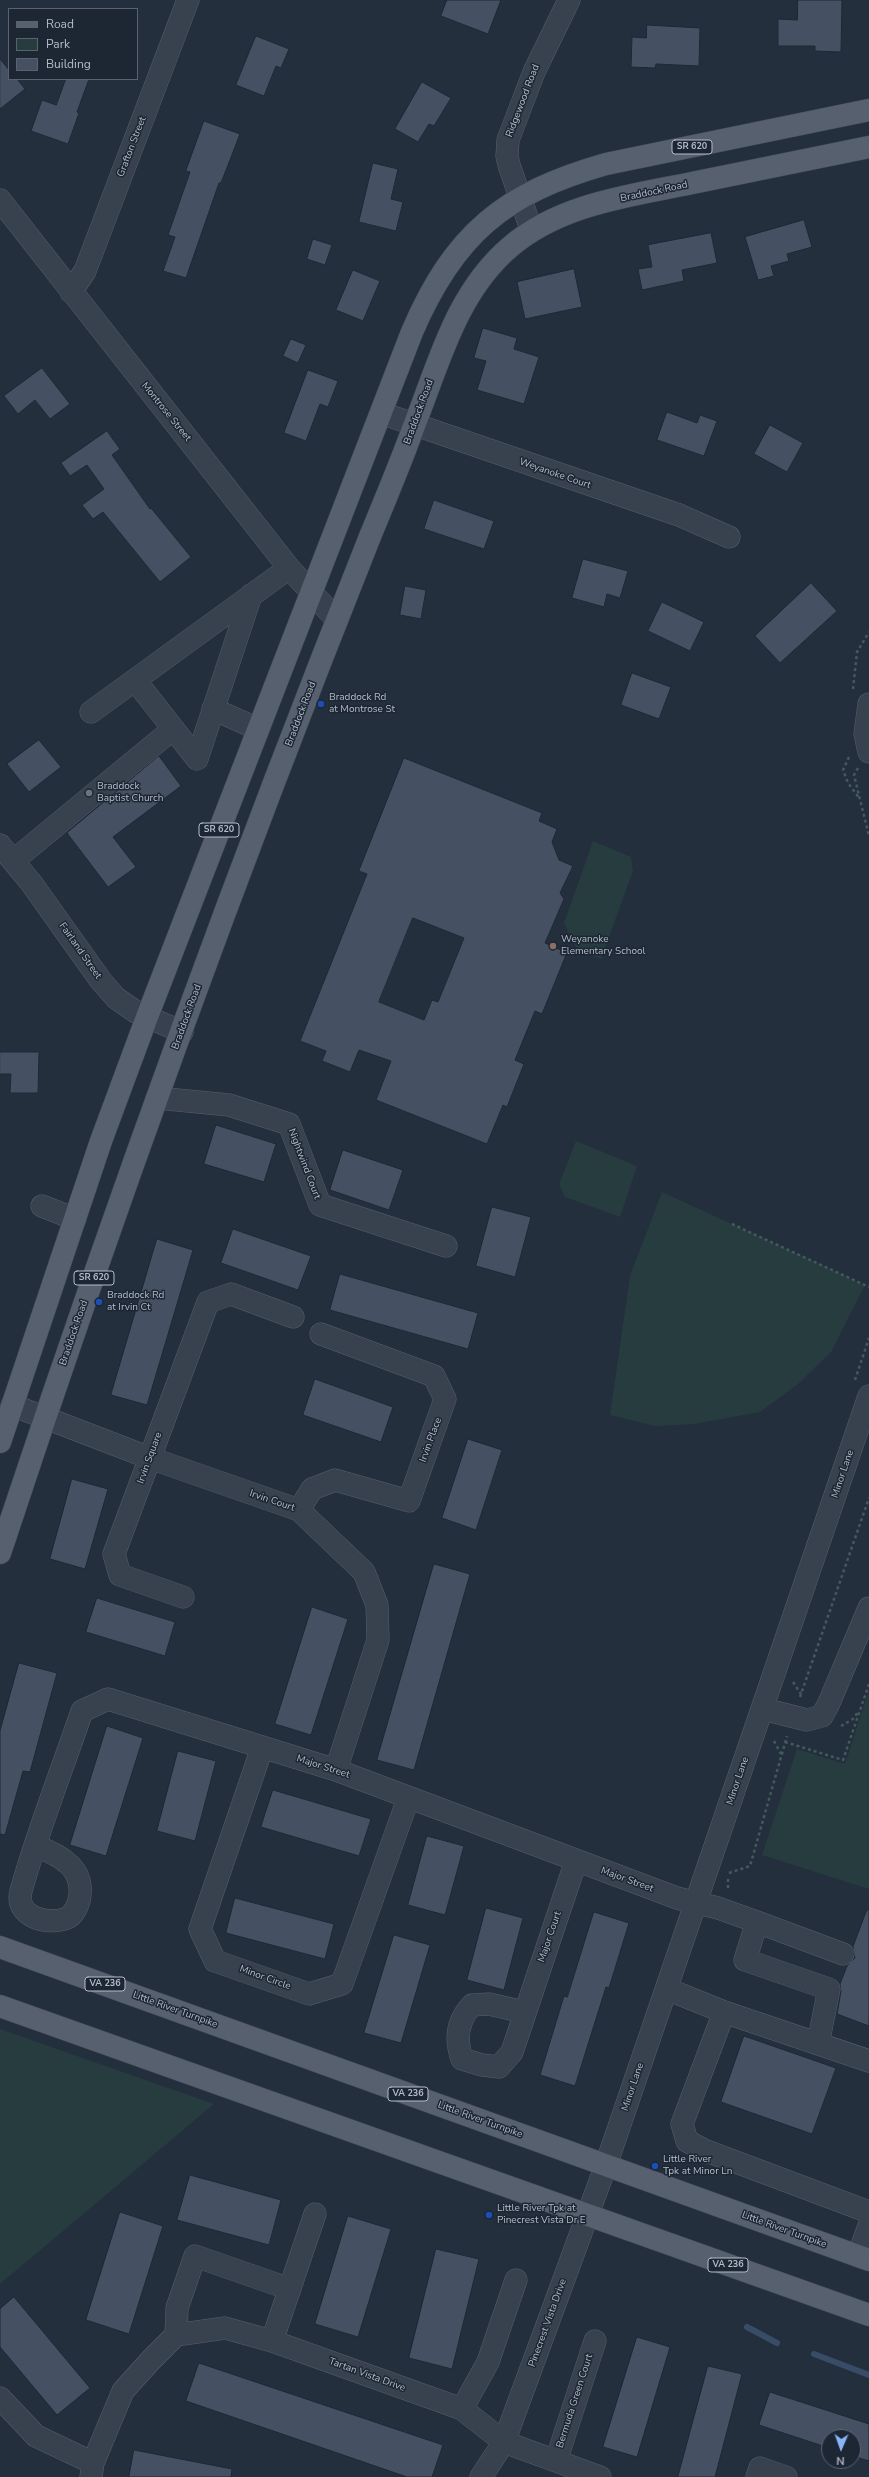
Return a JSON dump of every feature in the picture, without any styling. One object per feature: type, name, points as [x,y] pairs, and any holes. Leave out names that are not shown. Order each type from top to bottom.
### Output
[{"type":"main road","name":"SR 620","points":[[0,1442],[75,1219],[147,1018],[427,296],[449,262],[490,218],[520,197],[570,175],[606,164],[869,110]]},
{"type":"main road","name":"Braddock Road","points":[[0,1553],[44,1418],[157,1098],[337,620],[415,425],[450,330],[469,295],[485,272],[506,250],[532,229],[581,208],[869,147]]},
{"type":"main road","name":"Little River Turnpike","points":[[0,1947],[863,2258]]},
{"type":"main road","name":"VA 236","points":[[0,2006],[869,2314]]},
{"type":"street","name":"Grafton Street","points":[[71,292],[85,271],[188,0]]},
{"type":"street","name":"Ridgewood Road","points":[[532,229],[507,156],[508,140],[534,72],[569,0]]},
{"type":"street","name":"Montrose Street","points":[[0,200],[289,568],[337,620]]},
{"type":"street","name":"Weyanoke Court","points":[[381,413],[679,515],[729,537]]},
{"type":"street","points":[[91,712],[289,568]]},
{"type":"street","points":[[135,680],[197,759],[251,595]]},
{"type":"street","points":[[863,759],[869,704]]},
{"type":"street","points":[[214,708],[258,729]]},
{"type":"street","points":[[6,853],[173,729]]},
{"type":"street","name":"Fairland Street","points":[[6,853],[32,884],[101,982],[116,998],[147,1018],[182,1032]]},
{"type":"street","name":"Nightwind Court","points":[[157,1098],[229,1105],[289,1124],[320,1205],[446,1246]]},
{"type":"street","points":[[42,1206],[75,1219]]},
{"type":"street","name":"Irvin Square","points":[[183,1598],[120,1575],[114,1554],[208,1302],[231,1294],[293,1317]]},
{"type":"street","name":"Irvin Place","points":[[299,1510],[312,1490],[335,1480],[409,1501],[445,1399],[434,1376],[321,1334]]},
{"type":"street","name":"Minor Lane","points":[[606,2165],[697,1904],[869,1396]]},
{"type":"street","name":"Irvin Court","points":[[12,1405],[150,1458],[299,1510],[364,1572],[377,1605],[378,1640],[336,1770]]},
{"type":"street","points":[[763,1709],[807,1720],[822,1716],[829,1703],[869,1608]]},
{"type":"street","name":"Major Street","points":[[36,1846],[82,1710],[108,1699],[336,1770],[408,1799],[576,1861],[697,1904],[718,1908],[843,1954]]},
{"type":"street","name":"Minor Circle","points":[[262,1748],[200,1929],[216,1961],[309,1994],[342,1984],[408,1799]]},
{"type":"street","name":"Major Court","points":[[524,2012],[576,1861]]},
{"type":"street","points":[[757,1922],[745,1960],[829,1989],[818,2044]]},
{"type":"street","points":[[667,1989],[724,2012],[869,2061]]},
{"type":"street","points":[[724,2012],[682,2124],[687,2141],[704,2150],[869,2212]]},
{"type":"street","name":"Pinecrest Vista Drive","points":[[481,2477],[504,2442],[606,2165]]},
{"type":"street","points":[[272,2341],[315,2214]]},
{"type":"street","points":[[863,2258],[869,2226]]},
{"type":"street","points":[[0,2398],[36,2436],[92,2470],[123,2391],[176,2335],[177,2308],[195,2256],[290,2288]]},
{"type":"street","points":[[462,2409],[488,2362],[516,2280]]},
{"type":"street","name":"Tartan Vista Drive","points":[[176,2335],[225,2328],[272,2341],[462,2409],[504,2442]]},
{"type":"street","name":"Bermuda Green Court","points":[[556,2461],[595,2341]]},
{"type":"street","name":"Bermuda Green Court","points":[[504,2442],[600,2477]]},
{"type":"street","points":[[756,2477],[760,2468],[786,2477]]},
{"type":"path","points":[[853,690],[857,652],[869,632]]},
{"type":"path","points":[[863,759],[854,775],[869,836]]},
{"type":"path","points":[[732,1224],[869,1287]]},
{"type":"path","points":[[799,1699],[869,1498]]},
{"type":"path","points":[[785,1742],[843,1760],[869,1684]]},
{"type":"path","points":[[728,1891],[728,1874],[750,1866],[789,1730]]},
{"type":"green space","points":[[593,841],[631,857],[633,871],[601,959],[578,951],[564,923]]},
{"type":"green space","points":[[576,1141],[637,1166],[620,1217],[565,1197],[559,1184]]},
{"type":"green space","points":[[662,1192],[865,1285],[831,1352],[798,1384],[760,1412],[694,1424],[655,1426],[610,1415],[630,1276]]},
{"type":"green space","points":[[869,1690],[869,1889],[762,1855],[797,1749],[845,1764]]},
{"type":"green space","points":[[0,2029],[214,2104],[0,2284]]},
{"type":"building","points":[[447,0],[501,0],[488,34],[441,16]]},
{"type":"building","points":[[798,0],[842,0],[841,52],[815,51],[815,46],[778,46],[778,19],[797,20]]},
{"type":"building","points":[[647,25],[700,28],[699,66],[656,64],[655,68],[631,67],[632,37],[646,38]]},
{"type":"building","points":[[256,36],[289,49],[281,68],[276,66],[264,96],[236,85]]},
{"type":"building","points":[[0,59],[8,69],[8,80],[18,80],[25,89],[0,109]]},
{"type":"building","points":[[66,80],[89,80],[77,112],[79,113],[68,144],[31,131],[42,100],[56,105]]},
{"type":"building","points":[[422,82],[451,98],[434,126],[429,124],[418,142],[395,129]]},
{"type":"building","points":[[204,121],[240,134],[221,183],[219,183],[186,278],[163,271],[175,237],[168,235],[190,172],[186,171]]},
{"type":"building","points":[[373,163],[398,169],[391,199],[403,202],[396,231],[359,222]]},
{"type":"building","points":[[804,220],[812,247],[787,254],[789,261],[771,266],[774,276],[758,280],[745,237]]},
{"type":"building","points":[[711,233],[717,263],[682,270],[684,281],[642,290],[638,269],[652,267],[648,245]]},
{"type":"building","points":[[313,239],[332,245],[325,265],[307,259]]},
{"type":"building","points":[[574,269],[582,307],[525,319],[517,282]]},
{"type":"building","points":[[353,270],[380,281],[363,321],[336,310]]},
{"type":"building","points":[[483,328],[517,338],[514,349],[539,357],[524,404],[477,390],[486,361],[474,358]]},
{"type":"building","points":[[291,339],[306,345],[298,363],[283,356]]},
{"type":"building","points":[[42,368],[70,404],[50,419],[35,400],[18,414],[4,396]]},
{"type":"building","points":[[308,370],[338,381],[328,407],[320,404],[306,441],[284,433]]},
{"type":"building","points":[[667,412],[697,423],[700,415],[717,421],[704,456],[657,440]]},
{"type":"building","points":[[770,425],[803,443],[787,472],[754,454]]},
{"type":"building","points":[[107,431],[120,449],[112,455],[150,509],[151,508],[191,557],[160,582],[103,512],[93,519],[82,505],[104,489],[87,465],[70,476],[61,463]]},
{"type":"building","points":[[434,500],[494,521],[484,549],[424,529]]},
{"type":"building","points":[[583,559],[628,571],[620,598],[607,594],[604,607],[572,598]]},
{"type":"building","points":[[811,583],[837,611],[780,663],[755,636]]},
{"type":"building","points":[[405,586],[426,590],[421,619],[400,615]]},
{"type":"building","points":[[662,602],[704,622],[690,651],[648,631]]},
{"type":"building","points":[[632,673],[671,687],[659,719],[621,705]]},
{"type":"building","points":[[39,740],[61,767],[29,792],[7,764]]},
{"type":"building","points":[[159,756],[181,786],[113,837],[136,867],[108,887],[67,833]]},
{"type":"building","points":[[404,758],[542,813],[539,821],[557,829],[552,842],[559,860],[573,866],[560,893],[564,899],[545,943],[561,950],[560,953],[566,955],[542,1014],[535,1011],[515,1060],[524,1064],[507,1107],[503,1105],[487,1144],[376,1100],[391,1061],[359,1050],[350,1072],[322,1061],[326,1051],[300,1041],[367,874],[359,871]],"holes":[[[413,918],[464,938],[438,1002],[432,1000],[424,1020],[379,1002]]]},
{"type":"building","points":[[0,1052],[39,1052],[38,1093],[10,1093],[11,1074],[0,1074]]},
{"type":"building","points":[[216,1125],[276,1144],[264,1182],[204,1164]]},
{"type":"building","points":[[343,1150],[403,1170],[389,1210],[330,1190]]},
{"type":"building","points":[[492,1207],[531,1217],[515,1277],[476,1266]]},
{"type":"building","points":[[233,1229],[311,1256],[298,1290],[221,1263]]},
{"type":"building","points":[[157,1239],[193,1250],[147,1405],[111,1395]]},
{"type":"building","points":[[340,1274],[478,1313],[468,1349],[330,1310]]},
{"type":"building","points":[[315,1379],[393,1407],[381,1442],[303,1415]]},
{"type":"building","points":[[468,1439],[502,1450],[476,1530],[442,1518]]},
{"type":"building","points":[[72,1479],[108,1489],[85,1569],[50,1559]]},
{"type":"building","points":[[434,1564],[470,1574],[414,1770],[377,1760]]},
{"type":"building","points":[[97,1598],[175,1622],[165,1656],[86,1632]]},
{"type":"building","points":[[312,1607],[348,1619],[311,1735],[275,1724]]},
{"type":"building","points":[[19,1663],[57,1673],[30,1772],[23,1771],[5,1835],[0,1834],[0,1731]]},
{"type":"building","points":[[107,1726],[143,1738],[106,1856],[70,1845]]},
{"type":"building","points":[[178,1751],[216,1761],[195,1841],[157,1831]]},
{"type":"building","points":[[273,1790],[371,1819],[359,1856],[261,1827]]},
{"type":"building","points":[[427,1836],[464,1846],[445,1915],[408,1905]]},
{"type":"building","points":[[235,1898],[334,1924],[325,1959],[226,1933]]},
{"type":"building","points":[[486,1908],[523,1918],[504,1990],[467,1980]]},
{"type":"building","points":[[867,1910],[869,1910],[869,2026],[837,2014],[841,1991],[840,1984],[847,1966],[855,1958],[853,1947]]},
{"type":"building","points":[[594,1912],[629,1923],[609,1988],[606,1987],[575,2086],[540,2075],[564,1996],[567,1997]]},
{"type":"building","points":[[394,1935],[430,1945],[401,2043],[364,2033]]},
{"type":"building","points":[[744,2036],[836,2068],[812,2134],[721,2102]]},
{"type":"building","points":[[190,2175],[281,2200],[269,2245],[177,2220]]},
{"type":"building","points":[[120,2212],[163,2226],[129,2334],[86,2320]]},
{"type":"building","points":[[348,2216],[391,2229],[358,2337],[315,2324]]},
{"type":"building","points":[[436,2249],[479,2259],[452,2369],[409,2358]]},
{"type":"building","points":[[14,2297],[90,2388],[57,2415],[0,2347],[0,2309]]},
{"type":"building","points":[[637,2337],[670,2347],[637,2457],[603,2447]]},
{"type":"building","points":[[199,2363],[443,2445],[432,2477],[407,2477],[186,2401]]},
{"type":"building","points":[[708,2366],[742,2374],[715,2477],[678,2477]]},
{"type":"building","points":[[770,2392],[869,2424],[869,2461],[861,2458],[861,2429],[821,2429],[821,2445],[759,2425]]},
{"type":"building","points":[[134,2450],[232,2469],[231,2477],[129,2477]]},
{"type":"waterway","points":[[747,2327],[777,2343]]},
{"type":"waterway","points":[[814,2354],[869,2375]]},
{"type":"place","name":"Braddock Rd at Montrose St","points":[[321,704]]},
{"type":"place","name":"Braddock Baptist Church","points":[[89,793]]},
{"type":"place","name":"Weyanoke Elementary School","points":[[553,946]]},
{"type":"place","name":"Braddock Rd at Irvin Ct","points":[[99,1302]]},
{"type":"place","name":"Little River Tpk at Minor Ln","points":[[655,2166]]},
{"type":"place","name":"Little River Tpk at Pinecrest Vista Dr E","points":[[489,2215]]}]
